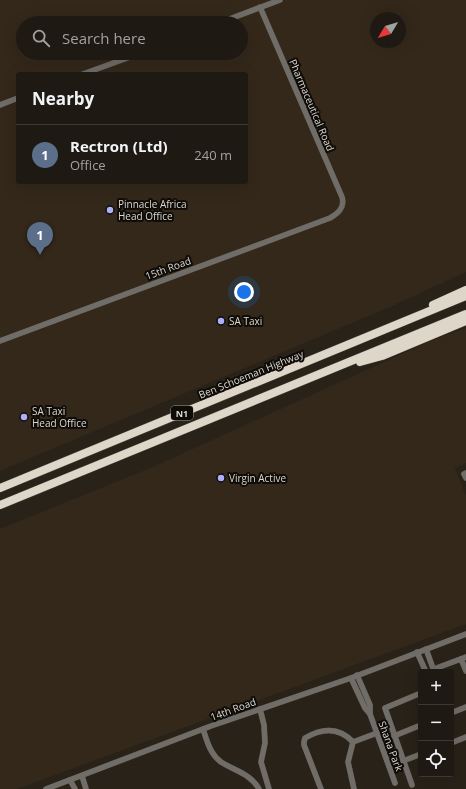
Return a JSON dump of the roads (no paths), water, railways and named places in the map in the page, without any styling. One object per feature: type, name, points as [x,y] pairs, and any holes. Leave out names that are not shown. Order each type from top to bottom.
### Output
[{"type":"highway","points":[[413,318],[441,300],[466,290]]},
{"type":"highway","name":"Ben Schoeman Highway","points":[[0,488],[466,296]]},
{"type":"highway","name":"N1","points":[[0,504],[466,314]]},
{"type":"highway","points":[[348,363],[366,361],[382,356],[466,321]]},
{"type":"street","points":[[237,16],[280,0]]},
{"type":"street","name":"Pharmaceutical Road","points":[[260,7],[342,197],[343,204],[340,210]]},
{"type":"street","points":[[89,72],[122,60]]},
{"type":"street","points":[[0,105],[16,99]]},
{"type":"street","name":"15th Road","points":[[0,341],[330,218],[340,210]]},
{"type":"street","name":"14th Road","points":[[46,789],[203,729],[351,678],[466,634]]},
{"type":"street","points":[[426,649],[434,669]]},
{"type":"street","points":[[417,652],[425,669]]},
{"type":"street","points":[[436,669],[464,658],[466,671]]},
{"type":"street","name":"Shana Park","points":[[357,675],[370,705],[370,714]]},
{"type":"street","name":"Shana Park","points":[[351,678],[365,708],[370,714],[395,783]]},
{"type":"street","points":[[412,785],[385,708],[418,693]]},
{"type":"street","points":[[454,712],[466,707]]},
{"type":"street","points":[[260,709],[264,725],[265,744],[262,762],[269,789]]},
{"type":"street","points":[[394,736],[418,726]]},
{"type":"street","points":[[203,729],[209,746],[218,759],[254,781],[259,789]]},
{"type":"street","points":[[321,789],[304,745],[304,739],[306,736],[328,730],[339,732],[353,742]]},
{"type":"street","points":[[353,742],[377,733]]},
{"type":"street","points":[[454,742],[466,737]]},
{"type":"street","points":[[353,742],[348,762],[354,789]]},
{"type":"street","points":[[403,761],[418,755]]},
{"type":"street","points":[[82,776],[86,789]]},
{"type":"street","points":[[70,780],[75,789]]},
{"type":"place","name":"Pinnacle Africa Head Office","points":[[110,210]]},
{"type":"place","name":"Rectron (Ltd)","points":[[40,255]]},
{"type":"place","name":"SA Taxi","points":[[221,321]]},
{"type":"place","name":"SA Taxi Head Office","points":[[24,417]]},
{"type":"place","name":"Virgin Active","points":[[221,478]]}]
